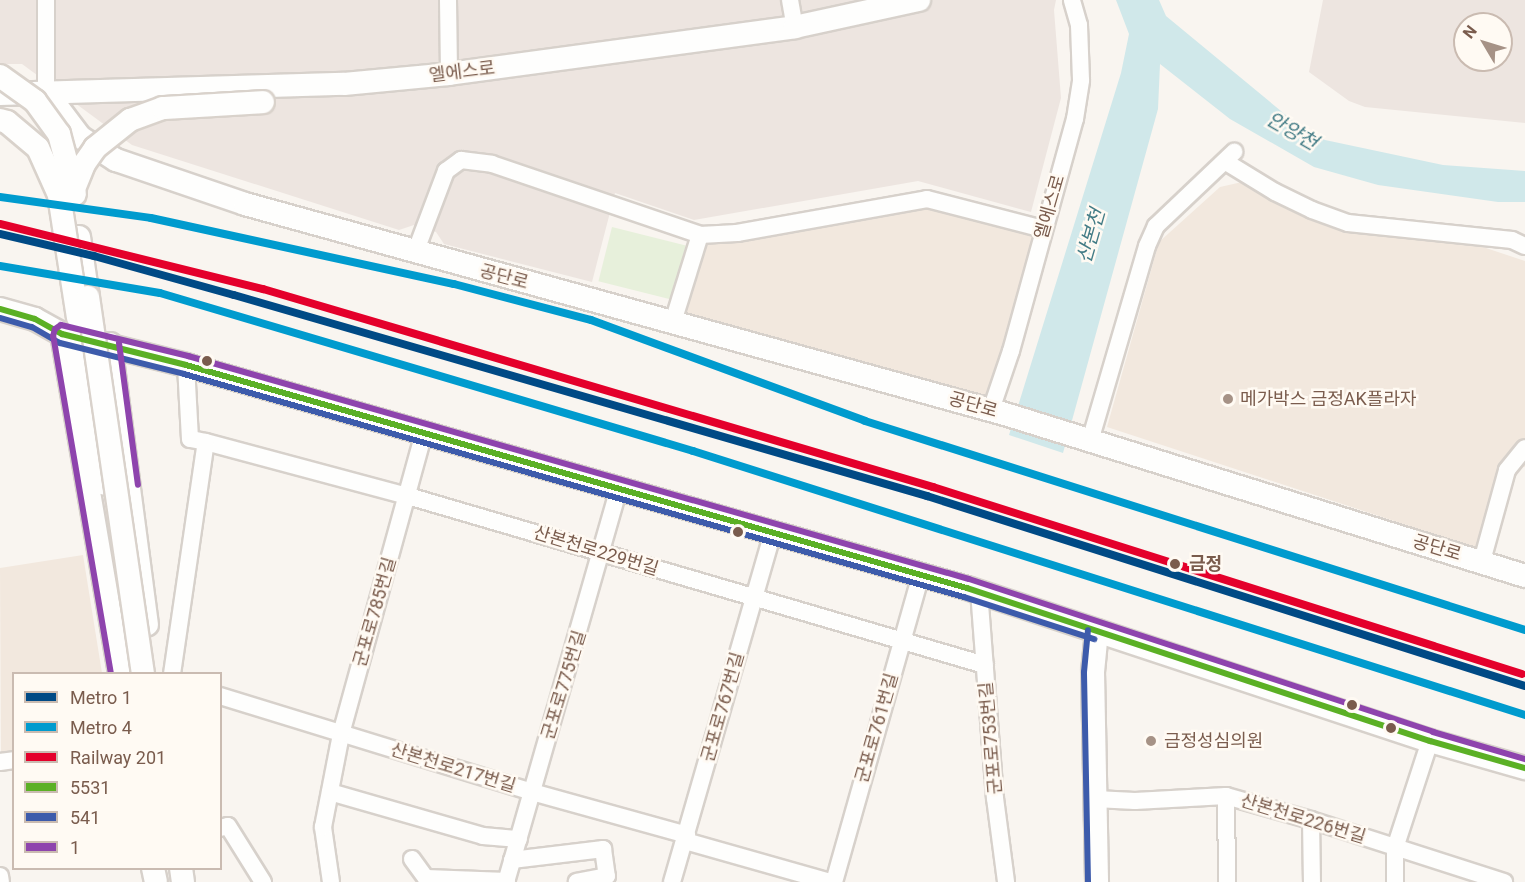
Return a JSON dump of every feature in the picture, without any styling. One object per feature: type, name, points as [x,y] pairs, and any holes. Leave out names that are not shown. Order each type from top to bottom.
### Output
[{"type":"street","points":[[46,0],[46,92]]},
{"type":"street","points":[[448,0],[449,74]]},
{"type":"street","points":[[790,0],[795,27]]},
{"type":"street","name":"엘에스로","points":[[0,94],[344,84],[449,74],[795,27],[919,0]]},
{"type":"street","name":"엘에스로","points":[[998,412],[1011,351],[1043,229],[1075,119],[1081,80],[1079,25],[1072,0]]},
{"type":"street","points":[[0,76],[35,101],[59,134],[74,189],[143,672]]},
{"type":"street","points":[[74,189],[84,164],[95,148],[130,120],[163,108],[263,102],[344,84]]},
{"type":"street","name":"공단로","points":[[46,92],[80,138],[116,160],[245,204],[415,253],[998,412],[1525,576]]},
{"type":"street","points":[[0,120],[7,122],[38,148],[59,195],[132,672]]},
{"type":"street","points":[[1081,438],[1147,246],[1156,226],[1230,157],[1293,201],[1348,223],[1512,240],[1525,246]]},
{"type":"street","points":[[415,253],[446,171],[461,160],[492,164],[700,236],[737,233],[927,199],[1043,229]]},
{"type":"street","points":[[673,322],[700,236]]},
{"type":"street","points":[[0,309],[35,319],[62,334],[110,344],[186,365],[1033,608],[1430,741],[1525,768]]},
{"type":"street","points":[[62,334],[120,672]]},
{"type":"street","points":[[110,344],[153,672]]},
{"type":"street","points":[[172,672],[206,442],[190,438],[186,365]]},
{"type":"street","name":"군포로785번길","points":[[331,882],[323,826],[341,734],[424,433]]},
{"type":"street","name":"산본천로229번길","points":[[206,442],[408,496],[985,665]]},
{"type":"street","points":[[1482,561],[1507,470],[1525,448]]},
{"type":"street","name":"군포로775번길","points":[[412,859],[426,878],[507,881],[619,489]]},
{"type":"street","name":"군포로767번길","points":[[672,882],[773,532]]},
{"type":"street","name":"군포로761번길","points":[[832,882],[921,575]]},
{"type":"street","name":"군포로753번길","points":[[973,590],[985,665],[1005,874],[995,882]]},
{"type":"street","points":[[1097,631],[1093,672],[1097,882]]},
{"type":"street","name":"산본천로217번길","points":[[222,697],[832,882]]},
{"type":"street","points":[[1395,882],[1395,848],[1430,741]]},
{"type":"street","points":[[330,792],[483,836],[519,839]]},
{"type":"street","points":[[1226,796],[1227,882]]},
{"type":"street","name":"산본천로226번길","points":[[1095,799],[1135,801],[1226,796],[1311,820],[1504,882]]},
{"type":"street","points":[[1311,820],[1312,882]]},
{"type":"street","points":[[222,828],[228,826],[263,882]]},
{"type":"street","points":[[512,860],[603,849],[607,876],[577,882]]},
{"type":"street","points":[[0,876],[1,882]]},
{"type":"shaded area","points":[[0,0],[1056,0],[1054,10],[1061,98],[1031,212],[918,181],[694,220],[615,193],[592,282],[444,244],[436,232],[414,225],[399,230],[132,145],[22,64],[0,64]]},
{"type":"shaded area","points":[[1323,0],[1525,0],[1525,123],[1365,107],[1349,101],[1309,72]]},
{"type":"shaded area","points":[[1242,182],[1296,213],[1350,232],[1483,247],[1525,261],[1525,467],[1517,465],[1492,553],[1107,427],[1159,242],[1220,187]]},
{"type":"shaded area","points":[[927,199],[1043,229],[991,410],[673,322],[700,235]]},
{"type":"shaded area","points":[[83,555],[102,672],[12,672],[12,752],[1,754],[0,568]]},
{"type":"green space","points":[[612,227],[686,245],[672,300],[598,281]]},
{"type":"water","points":[[1116,0],[1159,0],[1166,16],[1304,130],[1325,140],[1443,165],[1525,171],[1525,202],[1498,202],[1378,185],[1314,167],[1230,119],[1160,64],[1158,109],[1063,453],[1009,435],[1121,73],[1129,34]]},
{"type":"metro line","name":"4","points":[[0,197],[151,218],[454,284],[591,320],[865,421],[1525,630]]},
{"type":"metro line","name":"1","points":[[0,234],[94,256],[234,295],[927,496],[1525,686]]},
{"type":"metro line","name":"4","points":[[0,266],[160,293],[693,451],[1525,715]]},
{"type":"rail line","name":"201","points":[[0,224],[263,289],[933,487],[1522,674]]},
{"type":"transit line","name":"5531","points":[[0,309],[35,319],[62,334],[186,365],[967,588],[1430,741],[1525,768]]},
{"type":"transit line","name":"541","points":[[0,318],[32,327],[60,343],[184,374],[964,597],[1094,639]]},
{"type":"transit line","name":"1","points":[[111,672],[53,336],[55,329],[61,325],[188,356],[969,579],[1433,732],[1525,759]]},
{"type":"transit line","name":"1","points":[[119,343],[138,485]]},
{"type":"transit line","name":"541","points":[[1088,630],[1084,672],[1088,882]]},
{"type":"place","name":"메가박스 금정AK플라자","points":[[1228,399]]},
{"type":"place","name":"금정","points":[[1175,564]]},
{"type":"place","name":"금정성심의원","points":[[1151,741]]},
{"type":"water label","name":"안양천","points":[[1292,131]]},
{"type":"water label","name":"산본천","points":[[1091,236]]}]
